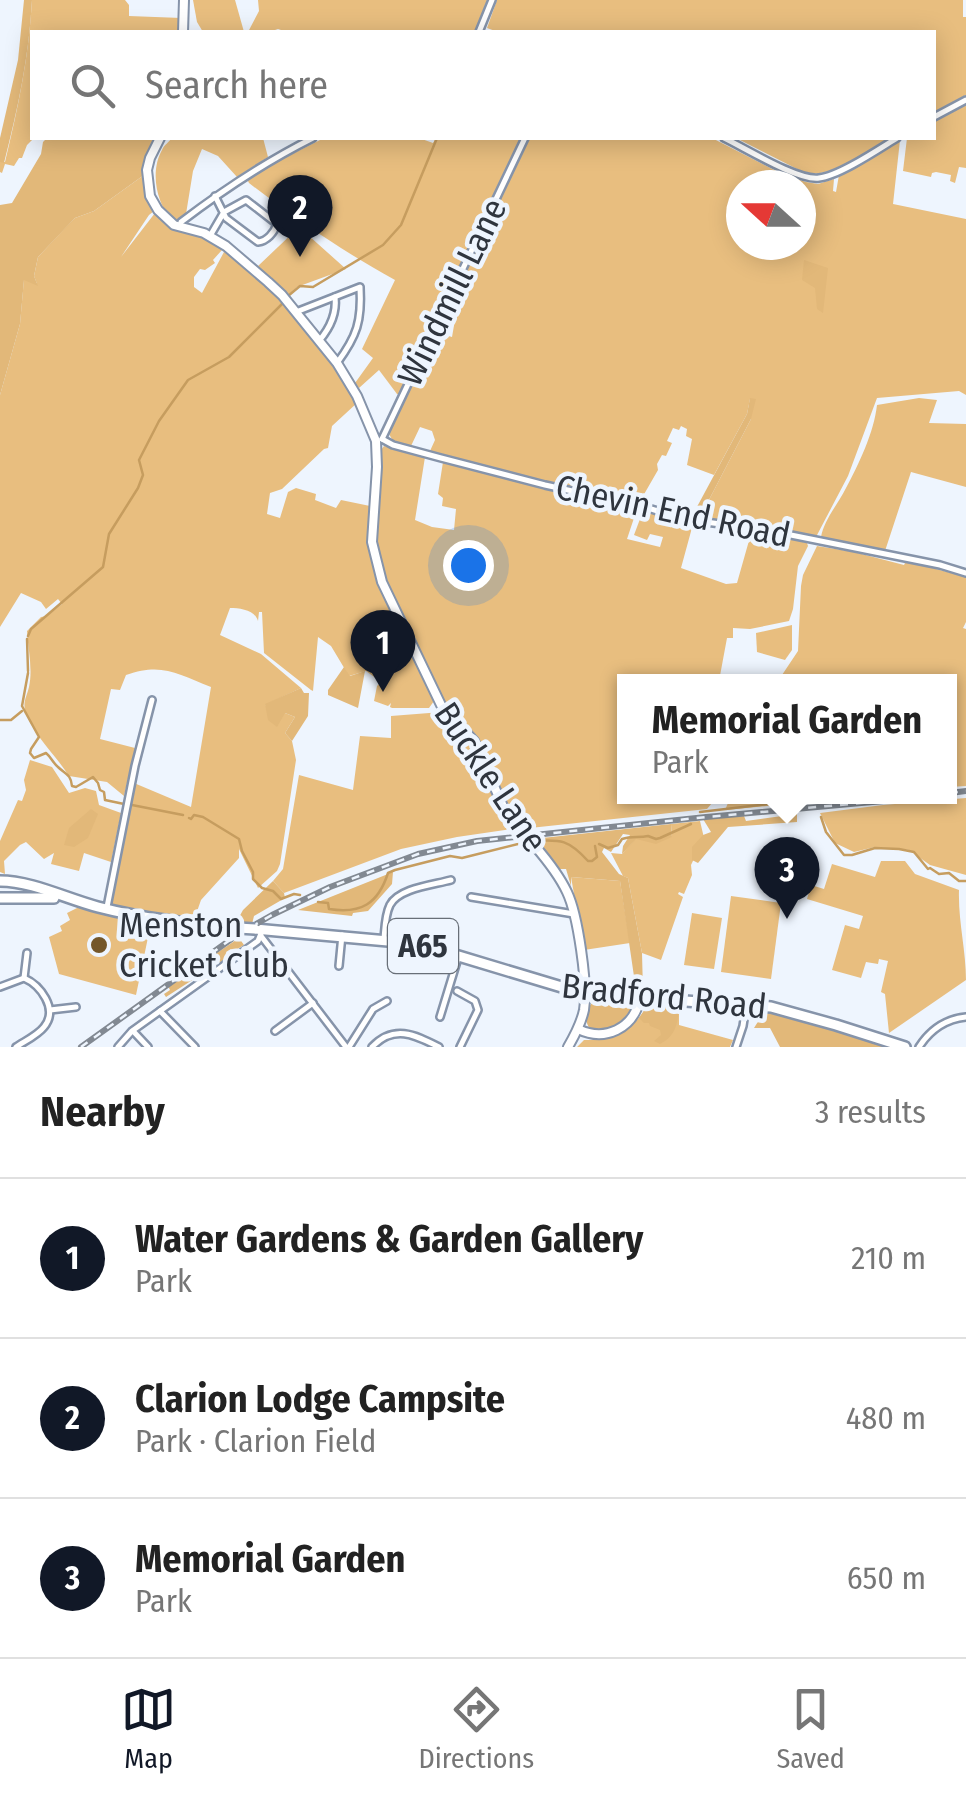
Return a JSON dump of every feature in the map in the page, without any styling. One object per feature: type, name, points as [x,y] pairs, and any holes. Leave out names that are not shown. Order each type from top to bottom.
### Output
[{"type":"main road","name":"Bradford Road","points":[[3,880],[107,909],[174,922],[424,946],[585,994],[783,1009],[904,1047]]},
{"type":"main road","name":"A65","points":[[3,880],[13,887],[4,899]]},
{"type":"main road","name":"Bradford Road","points":[[4,899],[67,899]]},
{"type":"street","points":[[183,30],[184,0]]},
{"type":"street","points":[[480,30],[492,0]]},
{"type":"street","points":[[936,117],[966,100]]},
{"type":"street","points":[[159,140],[147,170],[150,196],[162,216],[174,225],[210,236],[226,246],[282,295],[336,363],[379,442]]},
{"type":"street","points":[[180,226],[215,196],[309,140]]},
{"type":"street","name":"Windmill Lane","points":[[379,442],[524,140]]},
{"type":"street","points":[[728,140],[812,179],[836,172],[894,140]]},
{"type":"street","points":[[210,236],[224,212],[241,201],[248,200],[276,224],[268,239],[258,242],[226,218],[224,212],[215,196]]},
{"type":"street","points":[[294,312],[360,286],[360,320],[354,340],[336,363]]},
{"type":"street","points":[[319,341],[334,317],[334,296]]},
{"type":"street","name":"Chevin End Road","points":[[379,442],[683,519],[766,530],[966,572]]},
{"type":"street","name":"Buckle Lane","points":[[379,442],[372,542],[382,582],[441,705],[474,740],[506,812],[553,868],[568,893],[585,994],[584,1012],[568,1047]]},
{"type":"street","points":[[107,909],[152,700]]},
{"type":"street","points":[[384,940],[388,910],[400,894],[451,880]]},
{"type":"street","points":[[471,897],[574,914]]},
{"type":"street","points":[[118,1047],[132,1031],[252,946],[260,932],[348,1047],[373,1008],[387,1000]]},
{"type":"street","points":[[340,966],[342,936]]},
{"type":"street","points":[[24,978],[27,953]]},
{"type":"street","points":[[440,1017],[459,956]]},
{"type":"street","points":[[0,987],[24,978]]},
{"type":"street","points":[[16,1047],[43,1028],[50,1010],[37,986],[24,978]]},
{"type":"street","points":[[457,991],[476,1001],[478,1010],[460,1047]]},
{"type":"street","points":[[578,1029],[597,1036],[625,1025],[640,999]]},
{"type":"street","points":[[276,1027],[313,1003]]},
{"type":"street","points":[[736,1047],[746,1005]]},
{"type":"street","points":[[50,1010],[76,1006]]},
{"type":"street","points":[[160,1011],[195,1047]]},
{"type":"street","points":[[919,1047],[944,1023],[966,1018]]},
{"type":"street","points":[[132,1031],[148,1047]]},
{"type":"street","points":[[372,1047],[390,1034],[411,1033],[439,1047]]},
{"type":"shaded area","points":[[24,0],[32,0],[28,42],[4,163],[0,162],[0,138],[18,60]]},
{"type":"shaded area","points":[[32,0],[125,0],[129,16],[181,18],[181,30],[30,30],[32,140],[22,158],[14,166],[5,164],[2,173],[0,162],[5,162]]},
{"type":"shaded area","points":[[193,0],[235,0],[243,30],[202,30]]},
{"type":"shaded area","points":[[258,0],[487,0],[476,30],[249,30],[259,11]]},
{"type":"shaded area","points":[[497,0],[963,0],[966,95],[936,111],[936,30],[487,28]]},
{"type":"shaded area","points":[[966,103],[966,168],[959,167],[955,183],[950,181],[951,175],[936,172],[931,177],[903,171],[907,140],[936,140],[936,120]]},
{"type":"shaded area","points":[[155,140],[144,175],[94,211],[75,218],[38,257],[34,276],[38,286],[24,280],[20,324],[0,395],[0,205],[12,203],[41,154],[43,142]]},
{"type":"shaded area","points":[[170,140],[264,140],[268,157],[237,177],[218,156],[202,149],[193,171],[186,214],[172,220],[156,187],[156,167]]},
{"type":"shaded area","points":[[320,140],[522,140],[400,395],[379,370],[359,388],[355,383],[373,358],[362,349],[395,280],[302,222],[246,177]]},
{"type":"shaded area","points":[[529,140],[716,140],[774,170],[726,170],[726,260],[816,260],[816,184],[834,179],[836,192],[839,175],[900,140],[893,204],[966,219],[966,395],[959,391],[877,398],[848,476],[816,537],[757,523],[699,519],[751,419],[750,399],[747,414],[714,475],[687,465],[692,439],[686,436],[687,429],[673,428],[667,441],[672,443],[657,464],[658,470],[639,503],[430,451],[435,440],[432,431],[420,427],[411,446],[393,441],[389,434],[435,332],[452,337],[456,314],[446,311]]},
{"type":"shaded area","points":[[740,140],[886,140],[824,172],[799,170]]},
{"type":"shaded area","points":[[144,175],[154,211],[121,257],[155,213],[169,226],[205,236],[222,250],[213,260],[215,263],[200,269],[194,277],[194,287],[202,293],[224,252],[241,262],[297,317],[356,399],[357,403],[332,426],[328,448],[282,489],[270,493],[267,514],[280,518],[288,492],[296,488],[316,494],[315,500],[336,508],[341,500],[370,506],[369,545],[379,583],[434,701],[429,708],[392,708],[391,703],[388,706],[374,701],[381,682],[366,671],[349,676],[331,646],[318,637],[313,691],[264,653],[262,612],[258,621],[250,612],[230,608],[220,635],[261,654],[301,688],[265,705],[295,717],[285,733],[292,741],[296,760],[277,871],[258,888],[239,849],[239,858],[201,900],[194,920],[111,906],[134,783],[191,807],[211,687],[170,671],[150,670],[126,675],[120,690],[111,689],[100,739],[135,748],[124,796],[107,782],[69,776],[25,710],[31,673],[27,631],[62,604],[58,599],[46,609],[41,602],[21,593],[0,627],[0,395],[20,324],[24,279],[37,284],[34,276],[38,257],[75,218],[94,211]]},
{"type":"shaded area","points":[[299,227],[346,269],[297,287],[288,295],[257,267]]},
{"type":"shaded area","points":[[804,260],[828,268],[823,313],[817,309],[815,288],[802,280]]},
{"type":"shaded area","points":[[750,398],[756,399],[751,419],[699,519],[691,518],[747,414]]},
{"type":"shaded area","points":[[919,398],[937,400],[929,423],[966,424],[966,487],[911,472],[885,551],[821,537],[861,458],[877,405]]},
{"type":"shaded area","points":[[384,446],[425,457],[415,520],[432,527],[454,530],[456,509],[442,506],[443,498],[438,494],[443,462],[637,509],[627,539],[660,547],[663,537],[650,534],[647,540],[634,535],[643,511],[693,524],[681,568],[726,584],[737,583],[752,530],[807,543],[798,566],[789,621],[750,629],[733,628],[733,638],[727,638],[720,674],[617,674],[617,804],[711,804],[707,809],[530,828],[505,804],[487,758],[444,705],[384,582],[374,534]]},
{"type":"shaded area","points":[[817,546],[904,565],[906,561],[966,577],[966,786],[957,787],[957,674],[783,674],[798,651],[803,575]]},
{"type":"shaded area","points":[[792,625],[792,650],[785,660],[757,652],[756,633]]},
{"type":"shaded area","points":[[344,667],[350,676],[365,671],[358,708],[328,695]]},
{"type":"shaded area","points":[[301,688],[309,693],[308,716],[292,741],[285,733],[295,717],[285,713],[277,727],[268,720],[265,704]]},
{"type":"shaded area","points":[[442,712],[472,744],[511,829],[401,849],[284,893],[273,881],[283,869],[299,775],[353,790],[360,736],[391,738],[391,716]]},
{"type":"shaded area","points":[[30,760],[52,767],[69,793],[85,788],[96,791],[99,805],[121,813],[111,862],[84,853],[79,871],[51,864],[54,853],[44,859],[26,842],[4,861],[5,874],[0,872],[0,841],[18,800],[22,801]]},
{"type":"shaded area","points":[[966,798],[966,875],[930,865],[909,850],[875,847],[854,852],[835,843],[820,813],[895,804],[957,804],[957,799]]},
{"type":"shaded area","points":[[728,804],[788,804],[725,810]]},
{"type":"shaded area","points":[[91,809],[98,814],[88,838],[74,847],[64,845],[69,828]]},
{"type":"shaded area","points":[[797,814],[797,822],[728,827],[698,863],[692,860],[692,847],[711,832],[703,819],[744,816],[746,821]]},
{"type":"shaded area","points":[[700,821],[704,838],[691,865],[692,875],[684,894],[678,894],[683,897],[661,960],[642,953],[628,878],[623,876],[611,853],[622,854],[636,838],[672,837],[671,824]]},
{"type":"shaded area","points":[[671,824],[672,837],[656,844],[636,839],[622,854],[630,835],[623,834],[611,852],[604,848],[602,852],[619,874],[628,878],[642,953],[643,991],[636,990],[620,881],[571,877],[571,886],[566,869],[557,869],[533,839]]},
{"type":"shaded area","points":[[881,861],[905,861],[915,874],[959,890],[966,969],[966,980],[889,1033],[885,994],[881,992],[888,961],[866,962],[861,978],[832,970],[845,925],[859,929],[863,916],[807,899],[811,885],[824,889],[832,864],[875,877]]},
{"type":"shaded area","points":[[393,872],[392,884],[368,911],[352,916],[298,910]]},
{"type":"shaded area","points":[[571,877],[620,881],[630,943],[584,950]]},
{"type":"shaded area","points":[[273,881],[285,898],[254,916],[252,924],[239,923],[243,910]]},
{"type":"shaded area","points":[[731,896],[781,903],[771,979],[721,972]]},
{"type":"shaded area","name":"Menston Cricket Club","points":[[79,907],[151,923],[136,995],[59,974],[49,937],[62,931],[60,926],[70,920],[67,913]]},
{"type":"shaded area","points":[[692,913],[722,918],[714,969],[684,965]]},
{"type":"shaded area","points":[[239,938],[244,945],[226,952],[228,957],[166,997],[168,986]]},
{"type":"shaded area","points":[[593,1002],[633,1007],[622,1022],[597,1031],[591,1030],[586,1019]]},
{"type":"shaded area","points":[[655,1005],[679,1006],[679,1025],[733,1040],[730,1047],[577,1047],[584,1040],[620,1033]]},
{"type":"shaded area","points":[[655,1005],[679,1006],[675,1028],[660,1044],[654,1041],[661,1035],[660,1030],[639,1018],[645,1009]]},
{"type":"shaded area","points":[[764,1012],[886,1047],[780,1047],[770,1028],[754,1028]]},
{"type":"waterway","points":[[288,296],[300,286],[313,287],[383,245],[401,225],[436,140]]},
{"type":"waterway","points":[[28,636],[31,629],[103,567],[109,534],[143,475],[139,460],[159,421],[188,380],[229,357],[282,304]]},
{"type":"waterway","points":[[27,639],[28,671]]},
{"type":"waterway","points":[[28,673],[22,706],[39,737],[30,753],[34,758],[46,753],[69,777],[72,786],[93,777],[105,800],[124,804]]},
{"type":"waterway","points":[[0,720],[11,720],[22,711]]},
{"type":"waterway","points":[[700,812],[768,804]]},
{"type":"waterway","points":[[132,805],[183,815]]},
{"type":"waterway","points":[[189,818],[203,817],[239,839],[253,879],[262,888],[281,899],[300,895]]},
{"type":"waterway","points":[[821,817],[826,832],[844,855],[875,848],[914,852],[928,869],[966,881]]},
{"type":"waterway","points":[[599,844],[608,848],[626,838],[656,839],[691,824]]},
{"type":"waterway","points":[[534,841],[564,842],[588,861],[597,857],[595,846]]},
{"type":"waterway","points":[[318,902],[328,903],[329,909],[359,908],[373,899],[388,873],[395,870],[526,842]]},
{"type":"railway","points":[[957,792],[966,791]]},
{"type":"railway","points":[[81,1047],[237,935],[330,887],[418,854],[477,841],[850,804]]},
{"type":"place","name":"Clarion Lodge Campsite","points":[[300,257]]},
{"type":"place","name":"Water Gardens & Garden Gallery","points":[[383,692]]},
{"type":"place","name":"Memorial Garden","points":[[787,919]]},
{"type":"place","name":"Menston Cricket Club","points":[[99,945]]}]
